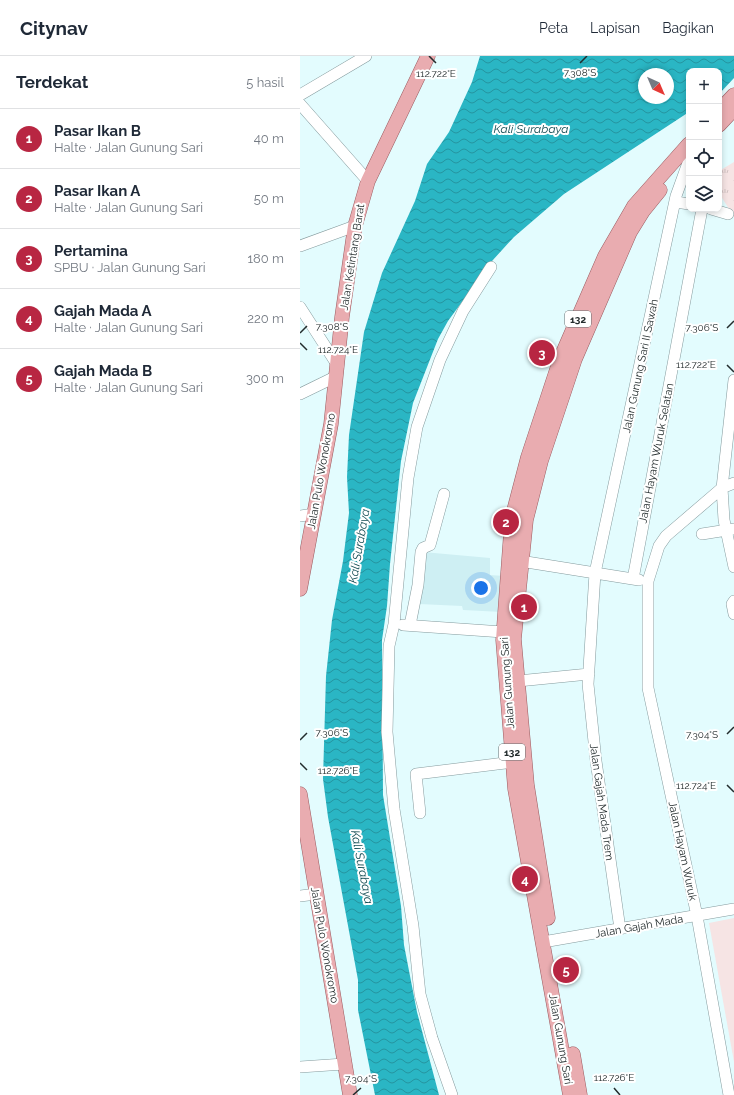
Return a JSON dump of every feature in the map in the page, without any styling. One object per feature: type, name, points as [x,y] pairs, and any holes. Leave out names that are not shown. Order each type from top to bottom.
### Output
[{"type":"main road","name":"Jalan Ketintang Barat","points":[[336,372],[355,226],[368,180],[428,56]]},
{"type":"main road","points":[[722,108],[734,95]]},
{"type":"main road","points":[[722,122],[734,109]]},
{"type":"main road","name":"Jalan Gunung Sari","points":[[570,1095],[526,785],[514,639],[515,560],[512,518],[531,450],[561,357],[614,251],[634,206],[686,147]]},
{"type":"main road","name":"Jalan Gunung Sari","points":[[614,251],[643,211],[686,160]]},
{"type":"main road","name":"Jalan Pulo Wonokromo","points":[[300,589],[307,515],[331,424],[336,372]]},
{"type":"main road","name":"Jalan Gunung Sari","points":[[515,560],[503,632],[515,789],[580,1095]]},
{"type":"main road","name":"Jalan Pulo Wonokromo","points":[[300,794],[350,1095]]},
{"type":"street","points":[[300,95],[366,56]]},
{"type":"street","points":[[300,104],[368,180]]},
{"type":"street","name":"Jalan Gunung Sari II Sawah","points":[[595,573],[678,191],[686,168]]},
{"type":"street","points":[[676,202],[686,204]]},
{"type":"street","name":"Jalan Hayam Wuruk Selatan","points":[[633,579],[701,212]]},
{"type":"street","points":[[721,212],[728,214]]},
{"type":"street","points":[[300,246],[355,226]]},
{"type":"street","points":[[452,1095],[432,1038],[420,994],[413,926],[394,809],[387,732],[390,646],[394,624],[408,478],[417,427],[440,360],[463,311],[491,267]]},
{"type":"street","points":[[300,307],[336,372],[300,394]]},
{"type":"street","points":[[734,380],[722,488],[730,530],[734,567]]},
{"type":"street","name":"Jalan Hayam Wuruk","points":[[729,1095],[697,916],[648,688],[648,581],[659,546],[666,536],[722,488],[734,483]]},
{"type":"street","points":[[410,625],[412,605],[418,585],[421,552],[423,548],[430,545],[444,494]]},
{"type":"street","points":[[702,534],[730,530]]},
{"type":"street","points":[[515,560],[648,581]]},
{"type":"street","name":"Jalan Gajah Mada Trem","points":[[595,573],[589,674],[596,761],[620,929]]},
{"type":"street","points":[[734,601],[732,604],[734,614]]},
{"type":"street","points":[[394,624],[503,632]]},
{"type":"street","points":[[518,680],[589,674]]},
{"type":"street","points":[[420,813],[416,774],[512,762]]},
{"type":"street","points":[[300,896],[316,894]]},
{"type":"street","name":"Jalan Gajah Mada","points":[[548,941],[734,909]]},
{"type":"street","points":[[300,1067],[344,1064]]},
{"type":"shaded area","points":[[423,552],[490,558],[490,575],[504,576],[502,612],[463,610],[462,606],[419,604]]},
{"type":"green space","points":[[734,162],[734,217],[722,198],[722,169]]},
{"type":"green space","points":[[734,918],[734,1062],[709,923]]},
{"type":"water","name":"Kali Surabaya","points":[[480,56],[734,56],[734,78],[722,91],[722,68],[686,68],[686,114],[564,194],[514,237],[492,261],[448,321],[438,339],[413,403],[401,461],[387,606],[382,640],[383,795],[401,906],[404,945],[417,1012],[439,1095],[375,1095],[358,1010],[358,980],[328,817],[323,779],[326,676],[332,620],[343,561],[349,513],[347,477],[349,435],[364,332],[382,273],[415,201],[427,164],[449,132],[472,82]]},
{"type":"place","name":"Pertamina","points":[[542,353]]},
{"type":"place","name":"Pasar Ikan A","points":[[506,522]]},
{"type":"place","name":"Pasar Ikan B","points":[[524,607]]},
{"type":"place","name":"Gajah Mada A","points":[[525,879]]},
{"type":"place","name":"Gajah Mada B","points":[[566,970]]}]
